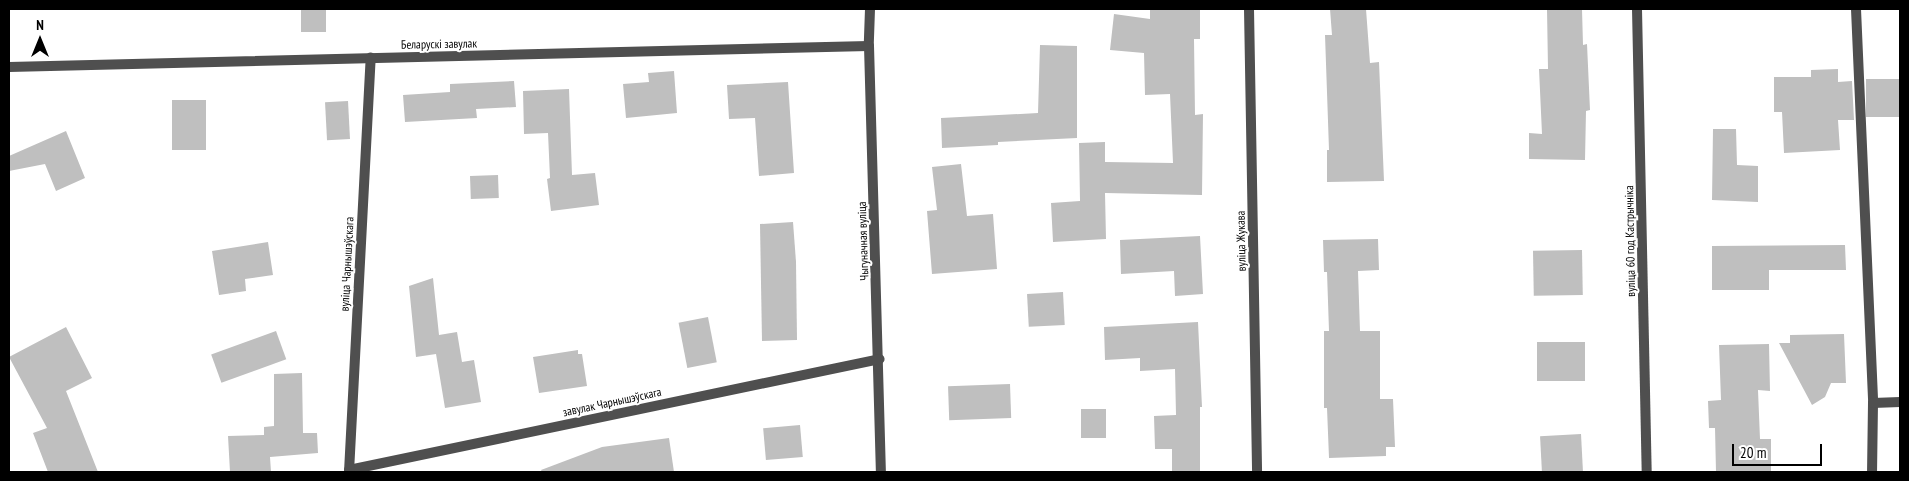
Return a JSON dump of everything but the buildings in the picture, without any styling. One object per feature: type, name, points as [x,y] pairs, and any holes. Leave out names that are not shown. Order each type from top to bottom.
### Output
[{"type":"street","name":"Чыгуначная вуліца","points":[[870,9],[869,46],[880,359],[881,472]]},
{"type":"street","name":"вуліца Жукава","points":[[1249,9],[1257,472]]},
{"type":"street","name":"вуліца 60 год Кастрычніка","points":[[1637,9],[1647,472]]},
{"type":"street","points":[[1856,9],[1872,403],[1872,472]]},
{"type":"street","name":"Беларускі завулак","points":[[9,67],[869,46]]},
{"type":"street","name":"вуліца Чарнышэўскага","points":[[349,471],[371,58]]},
{"type":"street","name":"завулак Чарнышэўскага","points":[[349,471],[880,359]]},
{"type":"street","points":[[1872,403],[1900,402]]}]
